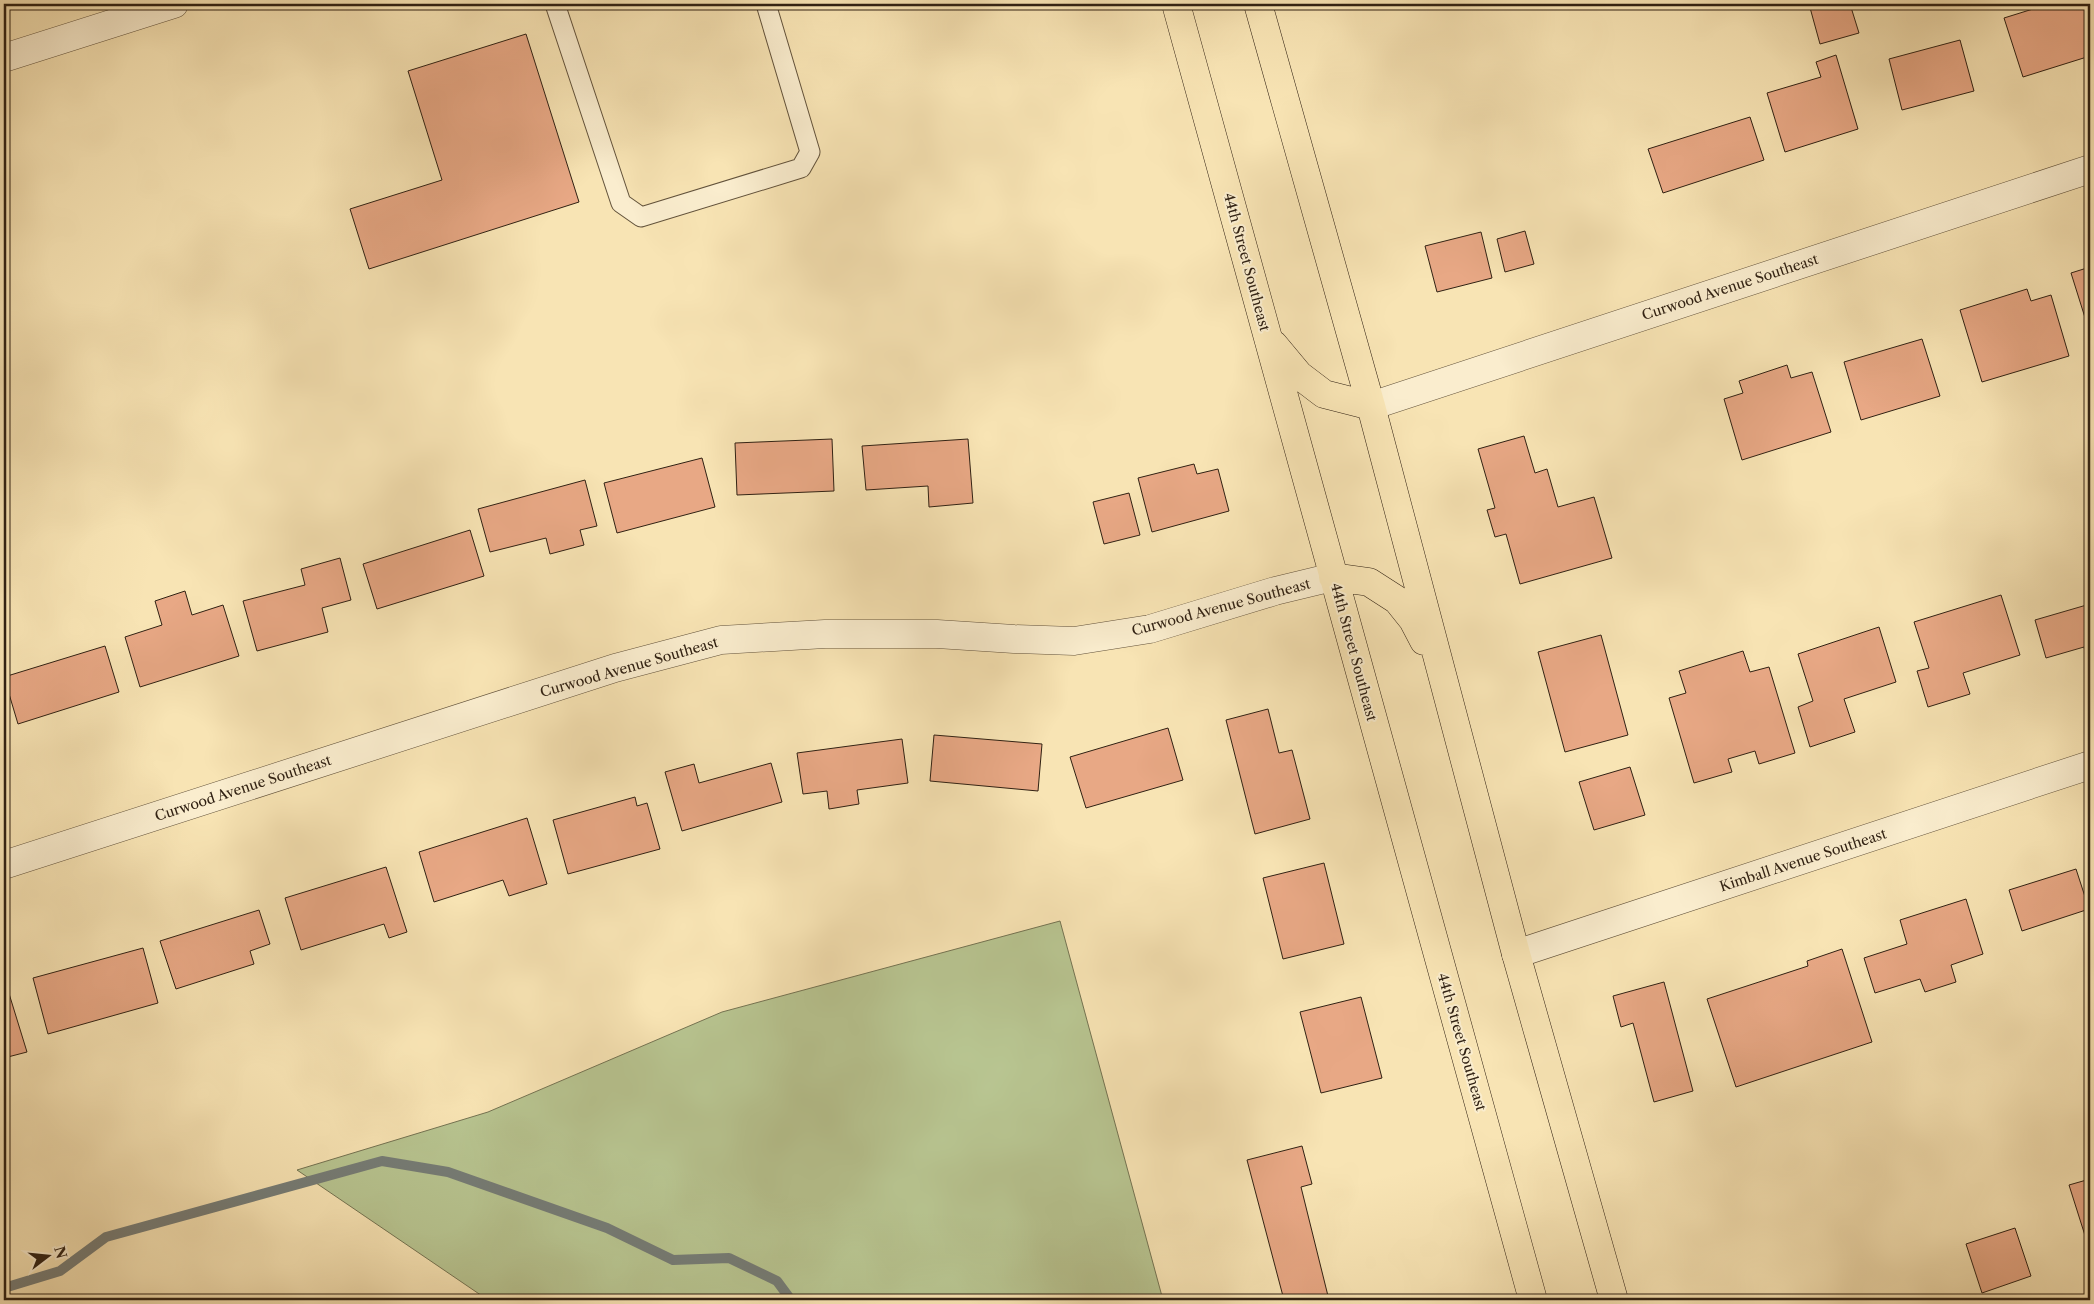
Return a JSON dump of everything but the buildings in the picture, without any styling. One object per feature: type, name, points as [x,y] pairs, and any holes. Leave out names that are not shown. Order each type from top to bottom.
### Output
[{"type":"main road","name":"44th Street Southeast","points":[[1176,4],[1533,1300]]},
{"type":"main road","points":[[1258,4],[1371,406],[1516,954],[1614,1300]]},
{"type":"main road","points":[[1268,338],[1299,375],[1324,394],[1371,406]]},
{"type":"main road","points":[[1333,577],[1369,582],[1397,600],[1413,620],[1443,678]]},
{"type":"street","points":[[4,58],[174,4]]},
{"type":"street","name":"Curwood Avenue Southeast","points":[[1371,406],[2090,168]]},
{"type":"street","name":"Curwood Avenue Southeast","points":[[4,865],[615,668],[721,640],[824,634],[937,634],[1074,641],[1150,629],[1276,591],[1333,577]]},
{"type":"street","name":"Kimball Avenue Southeast","points":[[1516,954],[2090,765]]},
{"type":"lane","points":[[555,4],[621,203],[641,217],[801,168],[810,152],[766,4]]},
{"type":"green space","points":[[1060,921],[1163,1300],[488,1300],[297,1170],[488,1112],[722,1012]]},
{"type":"waterway","points":[[4,1288],[60,1271],[106,1237],[382,1161],[448,1172],[607,1228],[673,1260],[729,1258],[777,1281],[791,1300]]}]
